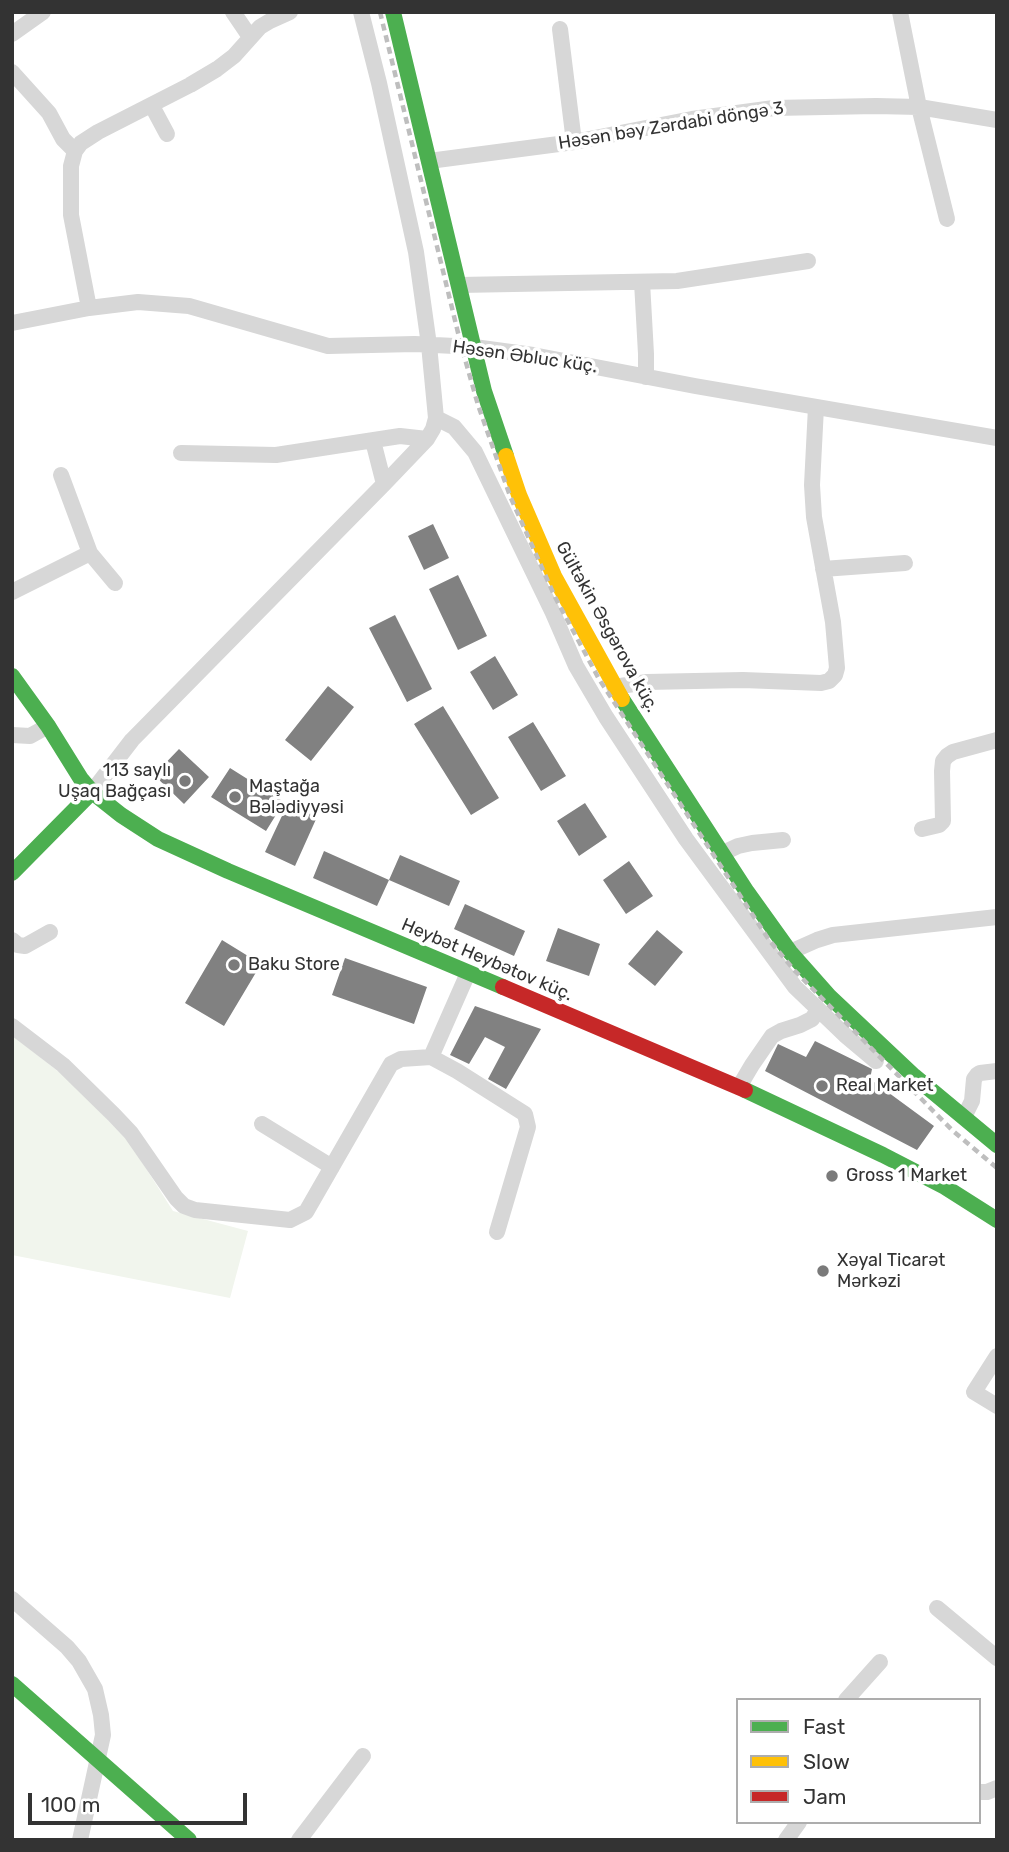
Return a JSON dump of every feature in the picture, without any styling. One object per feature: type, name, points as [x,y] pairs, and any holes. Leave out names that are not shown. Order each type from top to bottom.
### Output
[{"type":"street","points":[[12,34],[43,12]]},
{"type":"street","points":[[233,12],[250,37]]},
{"type":"street","points":[[89,308],[71,215],[71,166],[75,151],[98,132],[152,106],[217,69],[270,21],[290,12]]},
{"type":"street","points":[[12,873],[92,792],[132,740],[384,484],[427,439],[433,429],[436,418],[429,345],[416,252],[361,12]]},
{"type":"street","name":"Gültəkin Əsgərova küç.","points":[[393,12],[484,391],[519,495],[554,576],[614,687],[747,892],[790,952],[829,996],[914,1076],[997,1145]]},
{"type":"street","points":[[900,12],[919,107],[947,219]]},
{"type":"street","points":[[560,29],[574,142]]},
{"type":"street","points":[[12,72],[49,113],[64,139],[75,151]]},
{"type":"street","points":[[152,106],[166,134]]},
{"type":"street","name":"Həsən bəy Zərdabi döngə 3","points":[[429,161],[574,142],[692,119],[774,107],[919,107],[997,120]]},
{"type":"street","points":[[459,285],[642,282],[714,276],[808,261]]},
{"type":"street","points":[[642,282],[646,377]]},
{"type":"street","name":"Həsən Əbluc küç.","points":[[14,319],[138,302],[189,306],[327,346],[429,345],[474,347],[533,355],[997,439]]},
{"type":"street","points":[[614,687],[646,682],[743,680],[821,683],[829,681],[835,675],[837,668],[834,622],[814,517],[812,485],[816,407]]},
{"type":"street","points":[[436,418],[454,427],[475,452],[576,666],[686,839],[794,987],[876,1061]]},
{"type":"street","points":[[181,453],[276,455],[400,436],[427,439]]},
{"type":"street","points":[[373,441],[384,484]]},
{"type":"street","points":[[61,475],[90,553],[114,583]]},
{"type":"street","points":[[12,592],[90,553]]},
{"type":"street","points":[[823,569],[905,563]]},
{"type":"street","name":"Heybət Heybətov küç.","points":[[12,676],[92,792],[158,839],[739,1087],[883,1155],[945,1187],[997,1220]]},
{"type":"street","points":[[12,735],[30,736],[48,726]]},
{"type":"street","points":[[922,829],[939,825],[943,821],[942,771],[943,761],[947,756],[997,740]]},
{"type":"street","points":[[723,853],[738,846],[783,840]]},
{"type":"street","points":[[790,952],[833,934],[997,917]]},
{"type":"street","points":[[12,940],[19,946],[25,946],[50,932]]},
{"type":"street","points":[[431,1057],[468,972]]},
{"type":"street","points":[[739,1087],[772,1036],[812,1019],[818,1010]]},
{"type":"street","points":[[12,1026],[63,1065],[114,1115],[131,1133],[184,1206],[195,1210],[290,1220],[306,1213],[391,1064],[401,1059],[431,1057],[525,1114],[528,1127],[497,1233]]},
{"type":"street","points":[[964,1117],[972,1101],[976,1075],[997,1070]]},
{"type":"street","points":[[261,1124],[332,1167]]},
{"type":"street","points":[[997,1356],[974,1392],[997,1406]]},
{"type":"street","points":[[12,1600],[67,1647],[95,1689],[103,1735],[80,1840]]},
{"type":"street","points":[[937,1608],[997,1658]]},
{"type":"street","points":[[848,1698],[880,1662]]},
{"type":"street","points":[[12,1684],[189,1840]]},
{"type":"street","points":[[299,1840],[363,1756]]},
{"type":"street","points":[[786,1840],[798,1824]]},
{"type":"shaded area","points":[[12,1035],[69,1080],[130,1143],[173,1211],[248,1231],[230,1298],[12,1255]]},
{"type":"building","points":[[433,524],[449,558],[424,570],[408,536]]},
{"type":"building","points":[[458,575],[487,636],[458,650],[429,589]]},
{"type":"building","points":[[395,615],[432,689],[407,702],[369,628]]},
{"type":"building","points":[[495,656],[518,695],[493,710],[470,672]]},
{"type":"building","points":[[328,686],[354,707],[311,761],[285,740]]},
{"type":"building","points":[[443,706],[499,798],[471,815],[414,724]]},
{"type":"building","points":[[533,722],[566,776],[541,791],[508,737]]},
{"type":"building","points":[[179,749],[209,777],[184,804],[154,775]]},
{"type":"building","points":[[230,768],[284,802],[266,831],[211,797]]},
{"type":"building","points":[[288,803],[317,817],[295,866],[265,852]]},
{"type":"building","points":[[585,803],[607,837],[579,856],[557,821]]},
{"type":"building","points":[[324,851],[389,880],[377,906],[313,878]]},
{"type":"building","points":[[400,855],[460,881],[449,906],[389,880]]},
{"type":"building","points":[[629,861],[653,896],[626,914],[603,880]]},
{"type":"building","points":[[465,904],[525,931],[514,956],[454,929]]},
{"type":"building","points":[[558,928],[600,944],[589,976],[546,961]]},
{"type":"building","points":[[657,930],[683,952],[655,986],[628,964]]},
{"type":"building","points":[[222,940],[261,964],[224,1026],[185,1003]]},
{"type":"building","points":[[345,958],[427,987],[414,1024],[332,995]]},
{"type":"building","points":[[475,1006],[541,1029],[506,1089],[488,1079],[505,1047],[485,1037],[469,1064],[450,1055]]},
{"type":"building","points":[[815,1041],[872,1069],[870,1079],[934,1126],[917,1150],[765,1071],[778,1044],[806,1057]]},
{"type":"railway","points":[[380,12],[478,405],[510,496],[555,597],[599,679],[769,940],[795,971],[953,1131],[997,1168]]},
{"type":"traffic: fast","points":[[393,12],[484,391],[506,456]]},
{"type":"traffic: fast","points":[[12,676],[92,792],[158,839],[503,987]]},
{"type":"traffic: fast","points":[[622,699],[747,892],[790,952],[829,996],[914,1076],[997,1145]]},
{"type":"traffic: fast","points":[[12,873],[92,792]]},
{"type":"traffic: fast","points":[[745,1090],[883,1155],[945,1187],[997,1220]]},
{"type":"traffic: fast","points":[[12,1684],[189,1840]]},
{"type":"traffic: slow","points":[[506,456],[519,495],[554,576],[622,699]]},
{"type":"traffic: jam","points":[[503,987],[745,1090]]},
{"type":"place","name":"113 saylı Uşaq Bağçası","points":[[185,781]]},
{"type":"place","name":"Maştağa Bələdiyyəsi","points":[[235,797]]},
{"type":"place","name":"Baku Store","points":[[234,965]]},
{"type":"place","name":"Real Market","points":[[822,1086]]},
{"type":"place","name":"Gross 1 Market","points":[[832,1176]]},
{"type":"place","name":"Xəyal Ticarət Mərkəzi","points":[[823,1271]]}]
